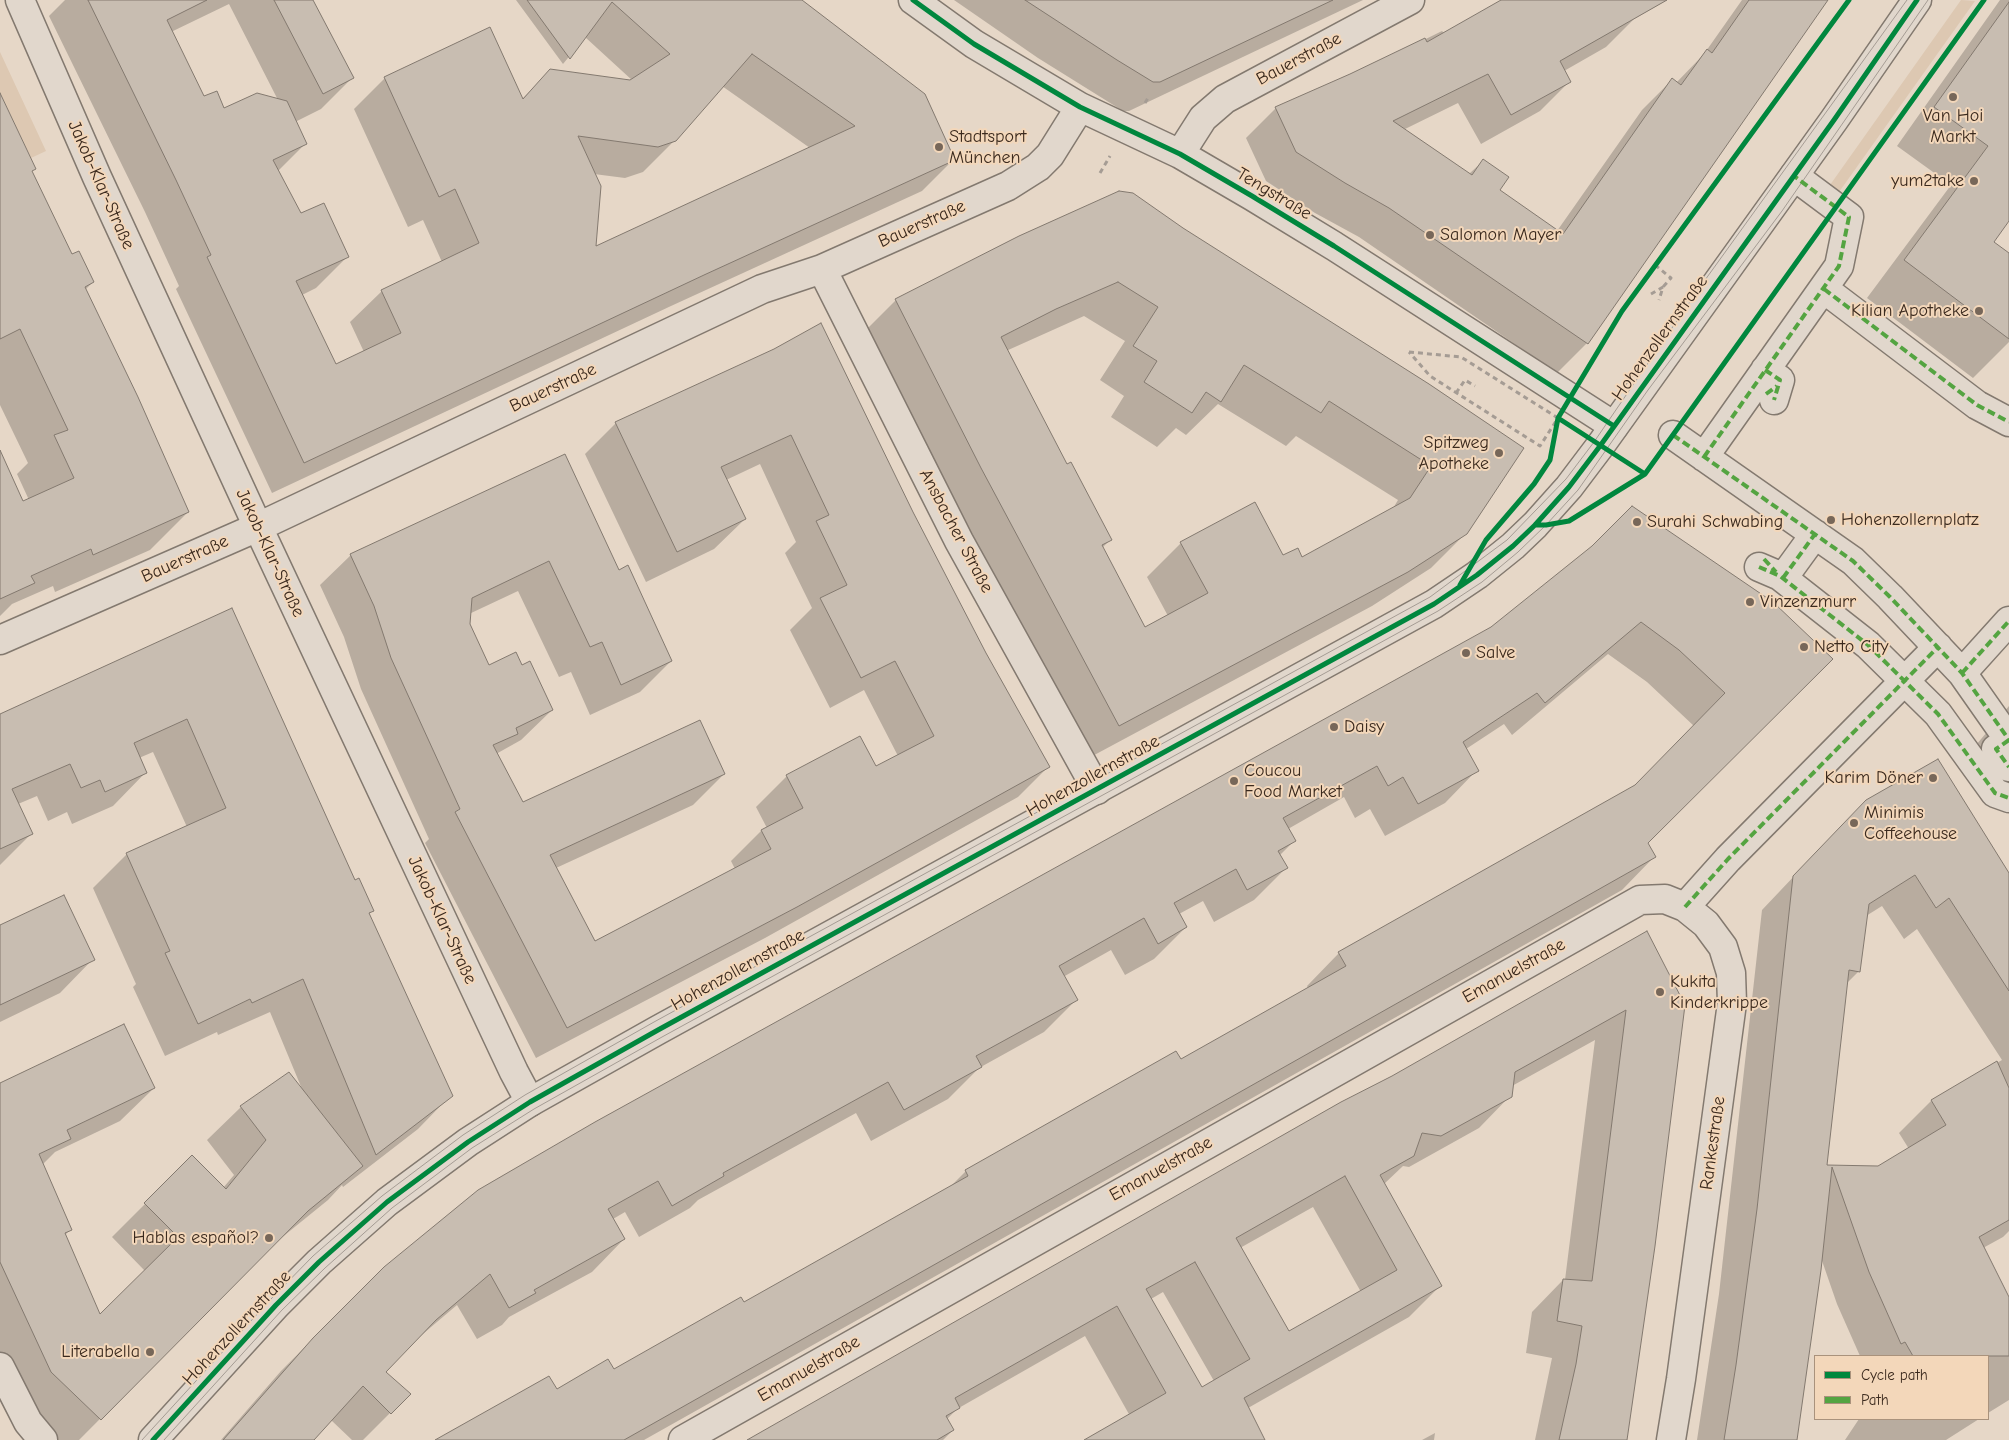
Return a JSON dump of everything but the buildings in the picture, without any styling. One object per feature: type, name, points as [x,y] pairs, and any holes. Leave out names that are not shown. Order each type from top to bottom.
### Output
[{"type":"street","name":"Jakob-Klar-Straße","points":[[20,0],[97,177],[258,527],[514,1072],[530,1102]]},
{"type":"street","name":"Tengstraße","points":[[913,0],[974,44],[1080,107],[1180,154],[1252,196],[1334,246],[1614,426]]},
{"type":"street","name":"Bauerstraße","points":[[1180,154],[1203,118],[1225,99],[1410,0]]},
{"type":"street","name":"Hohenzollernstraße","points":[[153,1440],[276,1305],[348,1234],[387,1202],[468,1142],[530,1102],[658,1030],[1434,604],[1477,575],[1513,546],[1569,487],[1794,176],[1917,0]]},
{"type":"street","name":"Bauerstraße","points":[[0,640],[258,527],[762,289],[822,269],[1008,186],[1038,167],[1050,155],[1080,107]]},
{"type":"street","points":[[1704,457],[1771,387],[1824,289],[1839,266],[1849,217],[1794,176]]},
{"type":"street","name":"Ansbacher Straße","points":[[822,269],[959,541],[1097,790]]},
{"type":"street","points":[[1824,289],[1978,405],[2009,422]]},
{"type":"street","points":[[1673,435],[1853,561],[1962,674],[2009,740],[1996,749],[2009,767]]},
{"type":"street","points":[[1815,534],[1771,570],[1868,645],[1938,714],[1995,793],[2009,798]]},
{"type":"street","points":[[1962,674],[2009,620]]},
{"type":"street","points":[[1686,907],[1728,859],[1938,647]]},
{"type":"street","name":"Rankestraße","points":[[1640,900],[1665,900],[1686,907],[1706,924],[1723,946],[1731,973],[1732,1003],[1671,1440]]},
{"type":"street","name":"Emanuelstraße","points":[[683,1440],[1640,900]]},
{"type":"street","points":[[0,1367],[28,1422],[43,1440]]},
{"type":"path","points":[[1651,294],[1663,287],[1671,278],[1654,265]]},
{"type":"path","points":[[1659,300],[1663,287]]},
{"type":"path","points":[[1409,352],[1430,376],[1540,446],[1558,418]]},
{"type":"path","points":[[1456,393],[1465,380],[1475,386]]},
{"type":"path","points":[[1554,435],[1558,418]]},
{"type":"shaded area","points":[[1961,0],[1975,1],[1839,192],[1830,185]]},
{"type":"shaded area","points":[[0,52],[46,151],[31,158],[0,93]]},
{"type":"tram line","points":[[142,1440],[313,1256],[382,1196],[463,1135],[525,1095],[654,1022],[1430,597],[1507,540],[1566,479],[1594,442],[1700,287],[1907,0]]},
{"type":"tram line","points":[[164,1440],[282,1310],[325,1268],[392,1208],[472,1148],[534,1109],[662,1037],[1438,611],[1482,582],[1518,552],[1578,490],[1648,390],[1782,211],[1928,0]]},
{"type":"marked path","points":[[1704,457],[1839,266],[1849,217],[1794,176]]},
{"type":"marked path","points":[[1824,289],[1977,405],[2009,422]]},
{"type":"marked path","points":[[1765,370],[1780,380],[1774,400]]},
{"type":"marked path","points":[[1766,394],[1777,386]]},
{"type":"marked path","points":[[1673,435],[1853,561],[1962,673],[2009,740]]},
{"type":"marked path","points":[[1783,578],[1815,534]]},
{"type":"marked path","points":[[1764,559],[1776,572]]},
{"type":"marked path","points":[[1759,567],[1780,576],[1868,645],[1938,714],[1995,793],[2009,798]]},
{"type":"marked path","points":[[1962,673],[2009,621]]},
{"type":"marked path","points":[[1685,907],[1728,859],[1938,647]]},
{"type":"marked path","points":[[2009,740],[1996,749],[2009,767]]},
{"type":"cycle path","points":[[913,0],[974,44],[1080,107],[1180,154],[1252,196],[1334,246],[1614,426]]},
{"type":"cycle path","points":[[1460,585],[1486,540],[1534,484],[1550,460],[1558,418],[1622,311],[1849,0]]},
{"type":"cycle path","points":[[153,1440],[276,1305],[319,1262],[387,1202],[468,1142],[530,1102],[658,1030],[1434,604],[1477,575],[1513,546],[1569,487],[1600,446],[1834,120],[1917,0]]},
{"type":"cycle path","points":[[1535,525],[1569,521],[1645,474],[1984,0]]},
{"type":"cycle path","points":[[1558,418],[1645,474]]},
{"type":"place","name":"Van Hoi Markt","points":[[1953,97]]},
{"type":"place","name":"Stadtsport München","points":[[939,147]]},
{"type":"place","name":"yum2take","points":[[1974,181]]},
{"type":"place","name":"Salomon Mayer","points":[[1430,235]]},
{"type":"place","name":"Kilian Apotheke","points":[[1979,311]]},
{"type":"place","name":"Spitzweg Apotheke","points":[[1499,453]]},
{"type":"place","name":"Hohenzollernplatz","points":[[1831,520]]},
{"type":"place","name":"Surahi Schwabing","points":[[1637,522]]},
{"type":"place","name":"Vinzenzmurr","points":[[1750,602]]},
{"type":"place","name":"Netto City","points":[[1804,647]]},
{"type":"place","name":"Salve","points":[[1466,653]]},
{"type":"place","name":"Daisy","points":[[1334,727]]},
{"type":"place","name":"Karim Döner","points":[[1933,778]]},
{"type":"place","name":"Coucou Food Market","points":[[1234,781]]},
{"type":"place","name":"Minimis Coffeehouse","points":[[1854,823]]},
{"type":"place","name":"Kukita Kinderkrippe","points":[[1660,992]]},
{"type":"place","name":"Hablas español?","points":[[269,1238]]},
{"type":"place","name":"Literabella","points":[[150,1352]]}]
